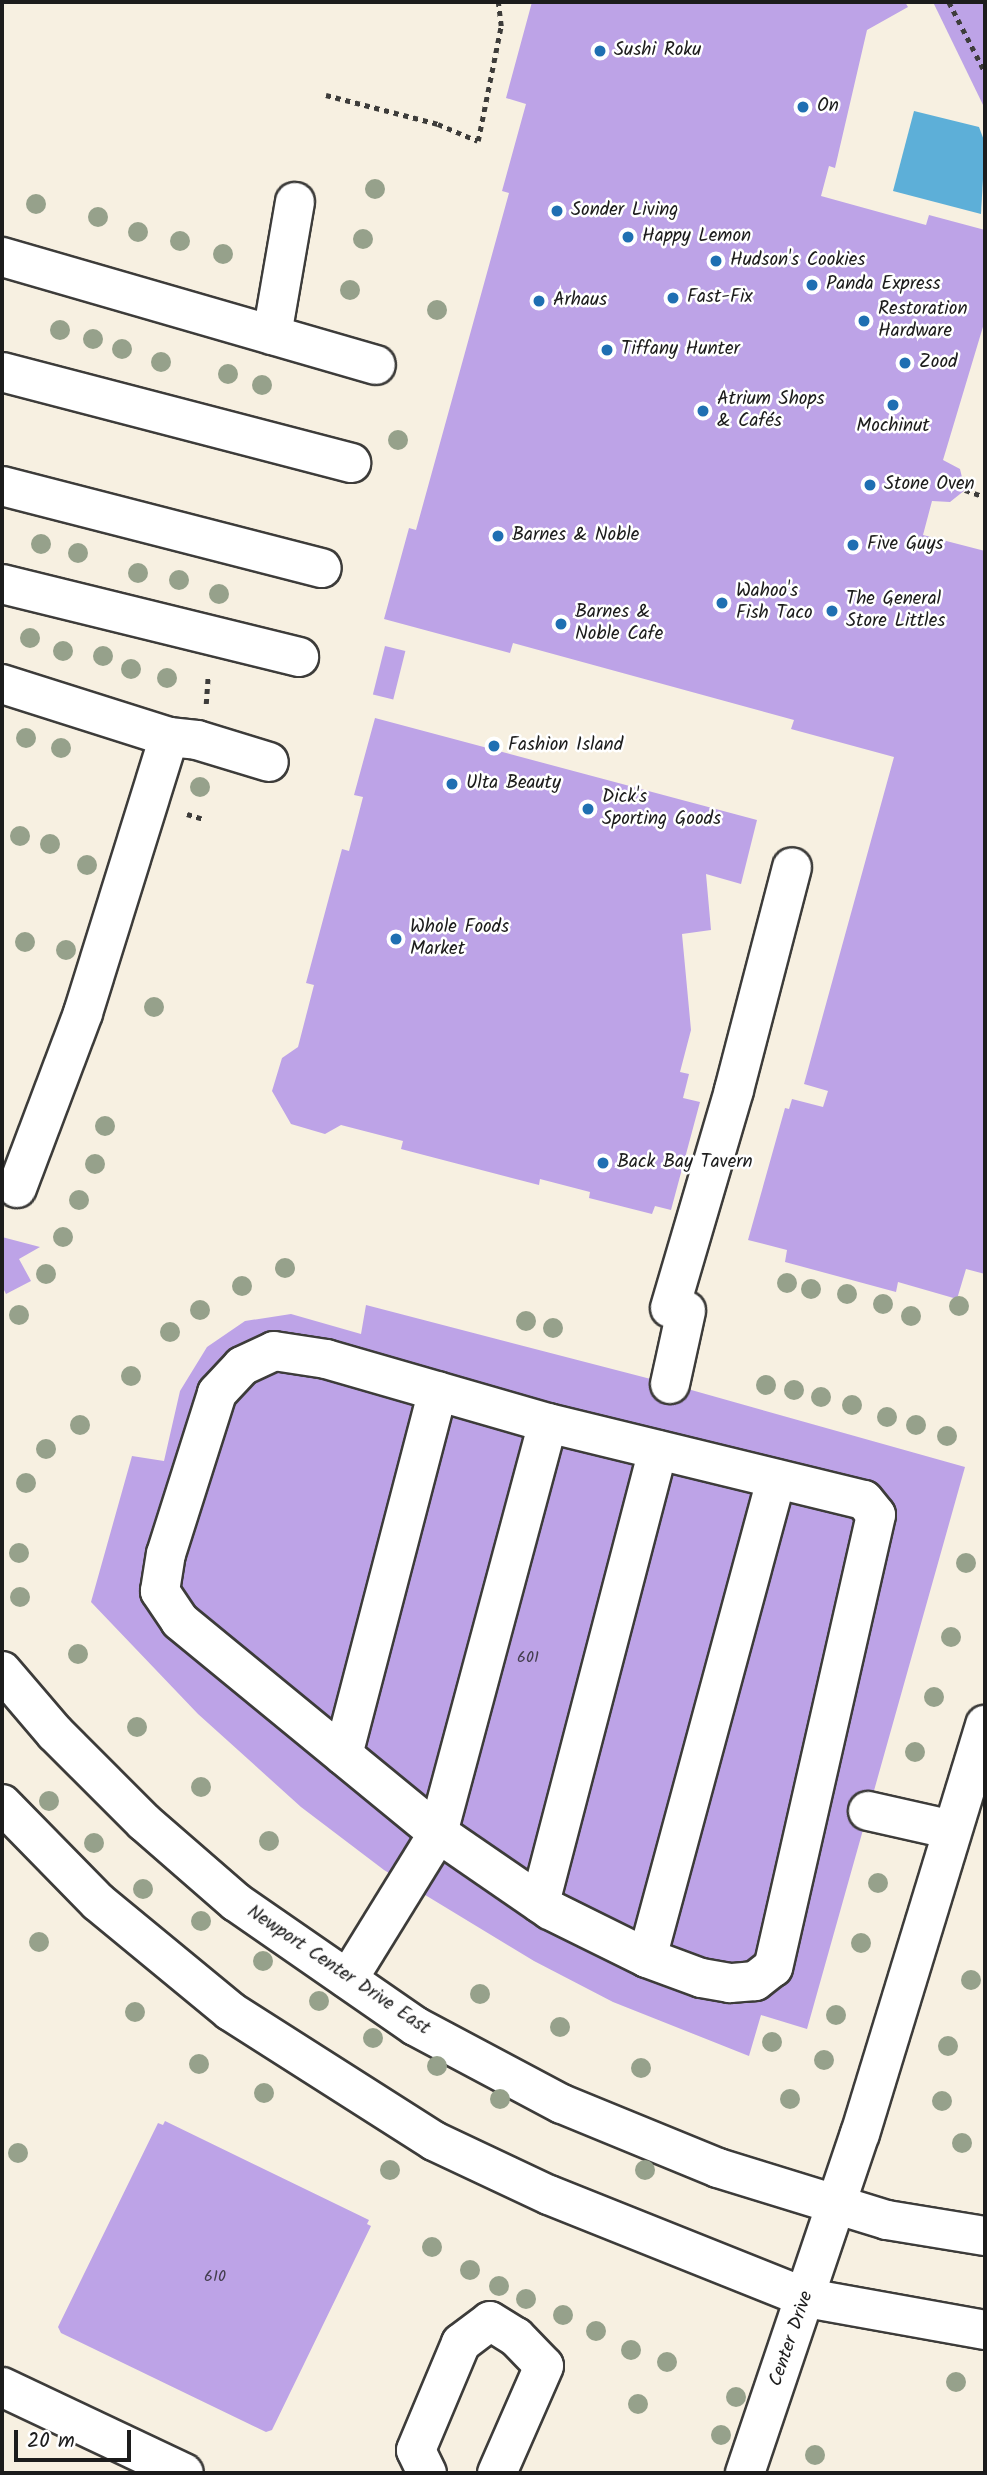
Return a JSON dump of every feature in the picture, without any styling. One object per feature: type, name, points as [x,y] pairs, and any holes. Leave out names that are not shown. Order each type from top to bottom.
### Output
[{"type":"main road","points":[[272,335],[295,202]]},
{"type":"main road","points":[[2,257],[376,365]]},
{"type":"main road","points":[[2,372],[351,463]]},
{"type":"main road","points":[[2,486],[323,568]]},
{"type":"main road","points":[[2,584],[299,657]]},
{"type":"main road","points":[[2,684],[169,737],[269,762]]},
{"type":"main road","points":[[17,1188],[83,1013],[169,737]]},
{"type":"main road","points":[[670,1384],[678,1310],[792,867]]},
{"type":"main road","points":[[274,1351],[326,1359],[548,1423],[864,1500],[876,1515],[772,1967],[755,1981],[730,1983],[701,1978],[647,1958],[540,1903],[438,1833],[343,1755],[180,1621],[160,1591],[166,1554],[217,1393],[242,1366],[274,1351]]},
{"type":"main road","points":[[343,1755],[438,1391]]},
{"type":"main road","points":[[348,1979],[438,1833],[548,1423]]},
{"type":"main road","points":[[540,1903],[659,1450]]},
{"type":"main road","points":[[647,1958],[776,1479]]},
{"type":"main road","name":"Newport Center Drive East","points":[[2,1671],[55,1733],[145,1822],[236,1902],[415,2026],[562,2104],[718,2168],[887,2220],[985,2236]]},
{"type":"main road","name":"Center Drive","points":[[745,2473],[807,2298],[985,1725]]},
{"type":"main road","points":[[2,1804],[97,1902],[230,2011],[434,2141],[549,2195],[807,2298],[985,2330]]},
{"type":"main road","points":[[868,1811],[952,1830]]},
{"type":"main road","points":[[427,2473],[416,2450],[461,2343],[490,2321],[516,2337],[544,2365],[498,2473]]},
{"type":"main road","points":[[2,2387],[184,2473]]},
{"type":"path","points":[[326,95],[438,124],[478,141],[501,26],[498,2]]},
{"type":"path","points":[[949,2],[985,72]]},
{"type":"path","points":[[965,490],[985,497]]},
{"type":"water","points":[[914,111],[979,127],[985,143],[981,214],[893,191]]},
{"type":"building","name":"Atrium Shops & Cafés","points":[[532,2],[905,2],[908,7],[867,30],[835,168],[829,166],[821,196],[926,225],[929,215],[985,230],[985,320],[943,460],[960,469],[965,490],[950,502],[932,501],[923,535],[985,551],[985,1274],[966,1269],[957,1299],[898,1282],[896,1292],[785,1262],[787,1250],[748,1240],[785,1108],[789,1109],[792,1099],[823,1107],[828,1091],[804,1084],[894,757],[791,729],[794,720],[513,643],[510,653],[384,619],[409,528],[416,530],[509,193],[502,191],[526,104],[506,98]]},
{"type":"building","points":[[933,2],[985,2],[985,109]]},
{"type":"building","points":[[385,646],[405,651],[393,700],[373,695]]},
{"type":"building","points":[[375,718],[757,820],[741,884],[706,874],[711,930],[682,934],[691,1030],[680,1072],[689,1074],[683,1098],[700,1102],[671,1210],[655,1206],[652,1214],[589,1198],[590,1192],[540,1179],[539,1185],[401,1149],[403,1141],[341,1125],[325,1134],[291,1124],[272,1091],[282,1058],[298,1047],[314,985],[306,983],[342,849],[349,851],[363,797],[354,795]]},
{"type":"building","points":[[2,1237],[40,1247],[19,1259],[31,1281],[6,1294],[2,1286]]},
{"type":"building","points":[[366,1305],[670,1384],[965,1467],[807,2029],[761,2015],[749,2056],[613,2002],[534,1961],[384,1870],[301,1807],[198,1714],[91,1602],[132,1456],[164,1461],[180,1391],[207,1347],[245,1321],[291,1314],[361,1334]]},
{"type":"building","points":[[165,2121],[369,2220],[367,2224],[371,2226],[272,2430],[266,2432],[61,2333],[58,2327],[158,2123],[163,2125]]},
{"type":"place","name":"Sushi Roku","points":[[600,51]]},
{"type":"place","name":"On","points":[[803,107]]},
{"type":"place","name":"Sonder Living","points":[[557,211]]},
{"type":"place","name":"Happy Lemon","points":[[628,237]]},
{"type":"place","name":"Hudson's Cookies","points":[[716,261]]},
{"type":"place","name":"Panda Express","points":[[812,285]]},
{"type":"place","name":"Fast-Fix","points":[[673,298]]},
{"type":"place","name":"Arhaus","points":[[539,301]]},
{"type":"place","name":"Restoration Hardware","points":[[864,321]]},
{"type":"place","name":"Tiffany Hunter","points":[[607,350]]},
{"type":"place","name":"Zood","points":[[905,363]]},
{"type":"place","name":"Mochinut","points":[[893,405]]},
{"type":"place","name":"Atrium Shops & Cafés","points":[[703,411]]},
{"type":"place","name":"Stone Oven","points":[[870,485]]},
{"type":"place","name":"Barnes & Noble","points":[[498,536]]},
{"type":"place","name":"Five Guys","points":[[853,545]]},
{"type":"place","name":"Wahoo's Fish Taco","points":[[722,603]]},
{"type":"place","name":"The General Store Littles","points":[[832,611]]},
{"type":"place","name":"Barnes & Noble Cafe","points":[[561,624]]},
{"type":"place","name":"Fashion Island","points":[[494,746]]},
{"type":"place","name":"Ulta Beauty","points":[[452,784]]},
{"type":"place","name":"Dick's Sporting Goods","points":[[588,809]]},
{"type":"place","name":"Whole Foods Market","points":[[396,939]]},
{"type":"place","name":"Back Bay Tavern","points":[[603,1163]]}]
